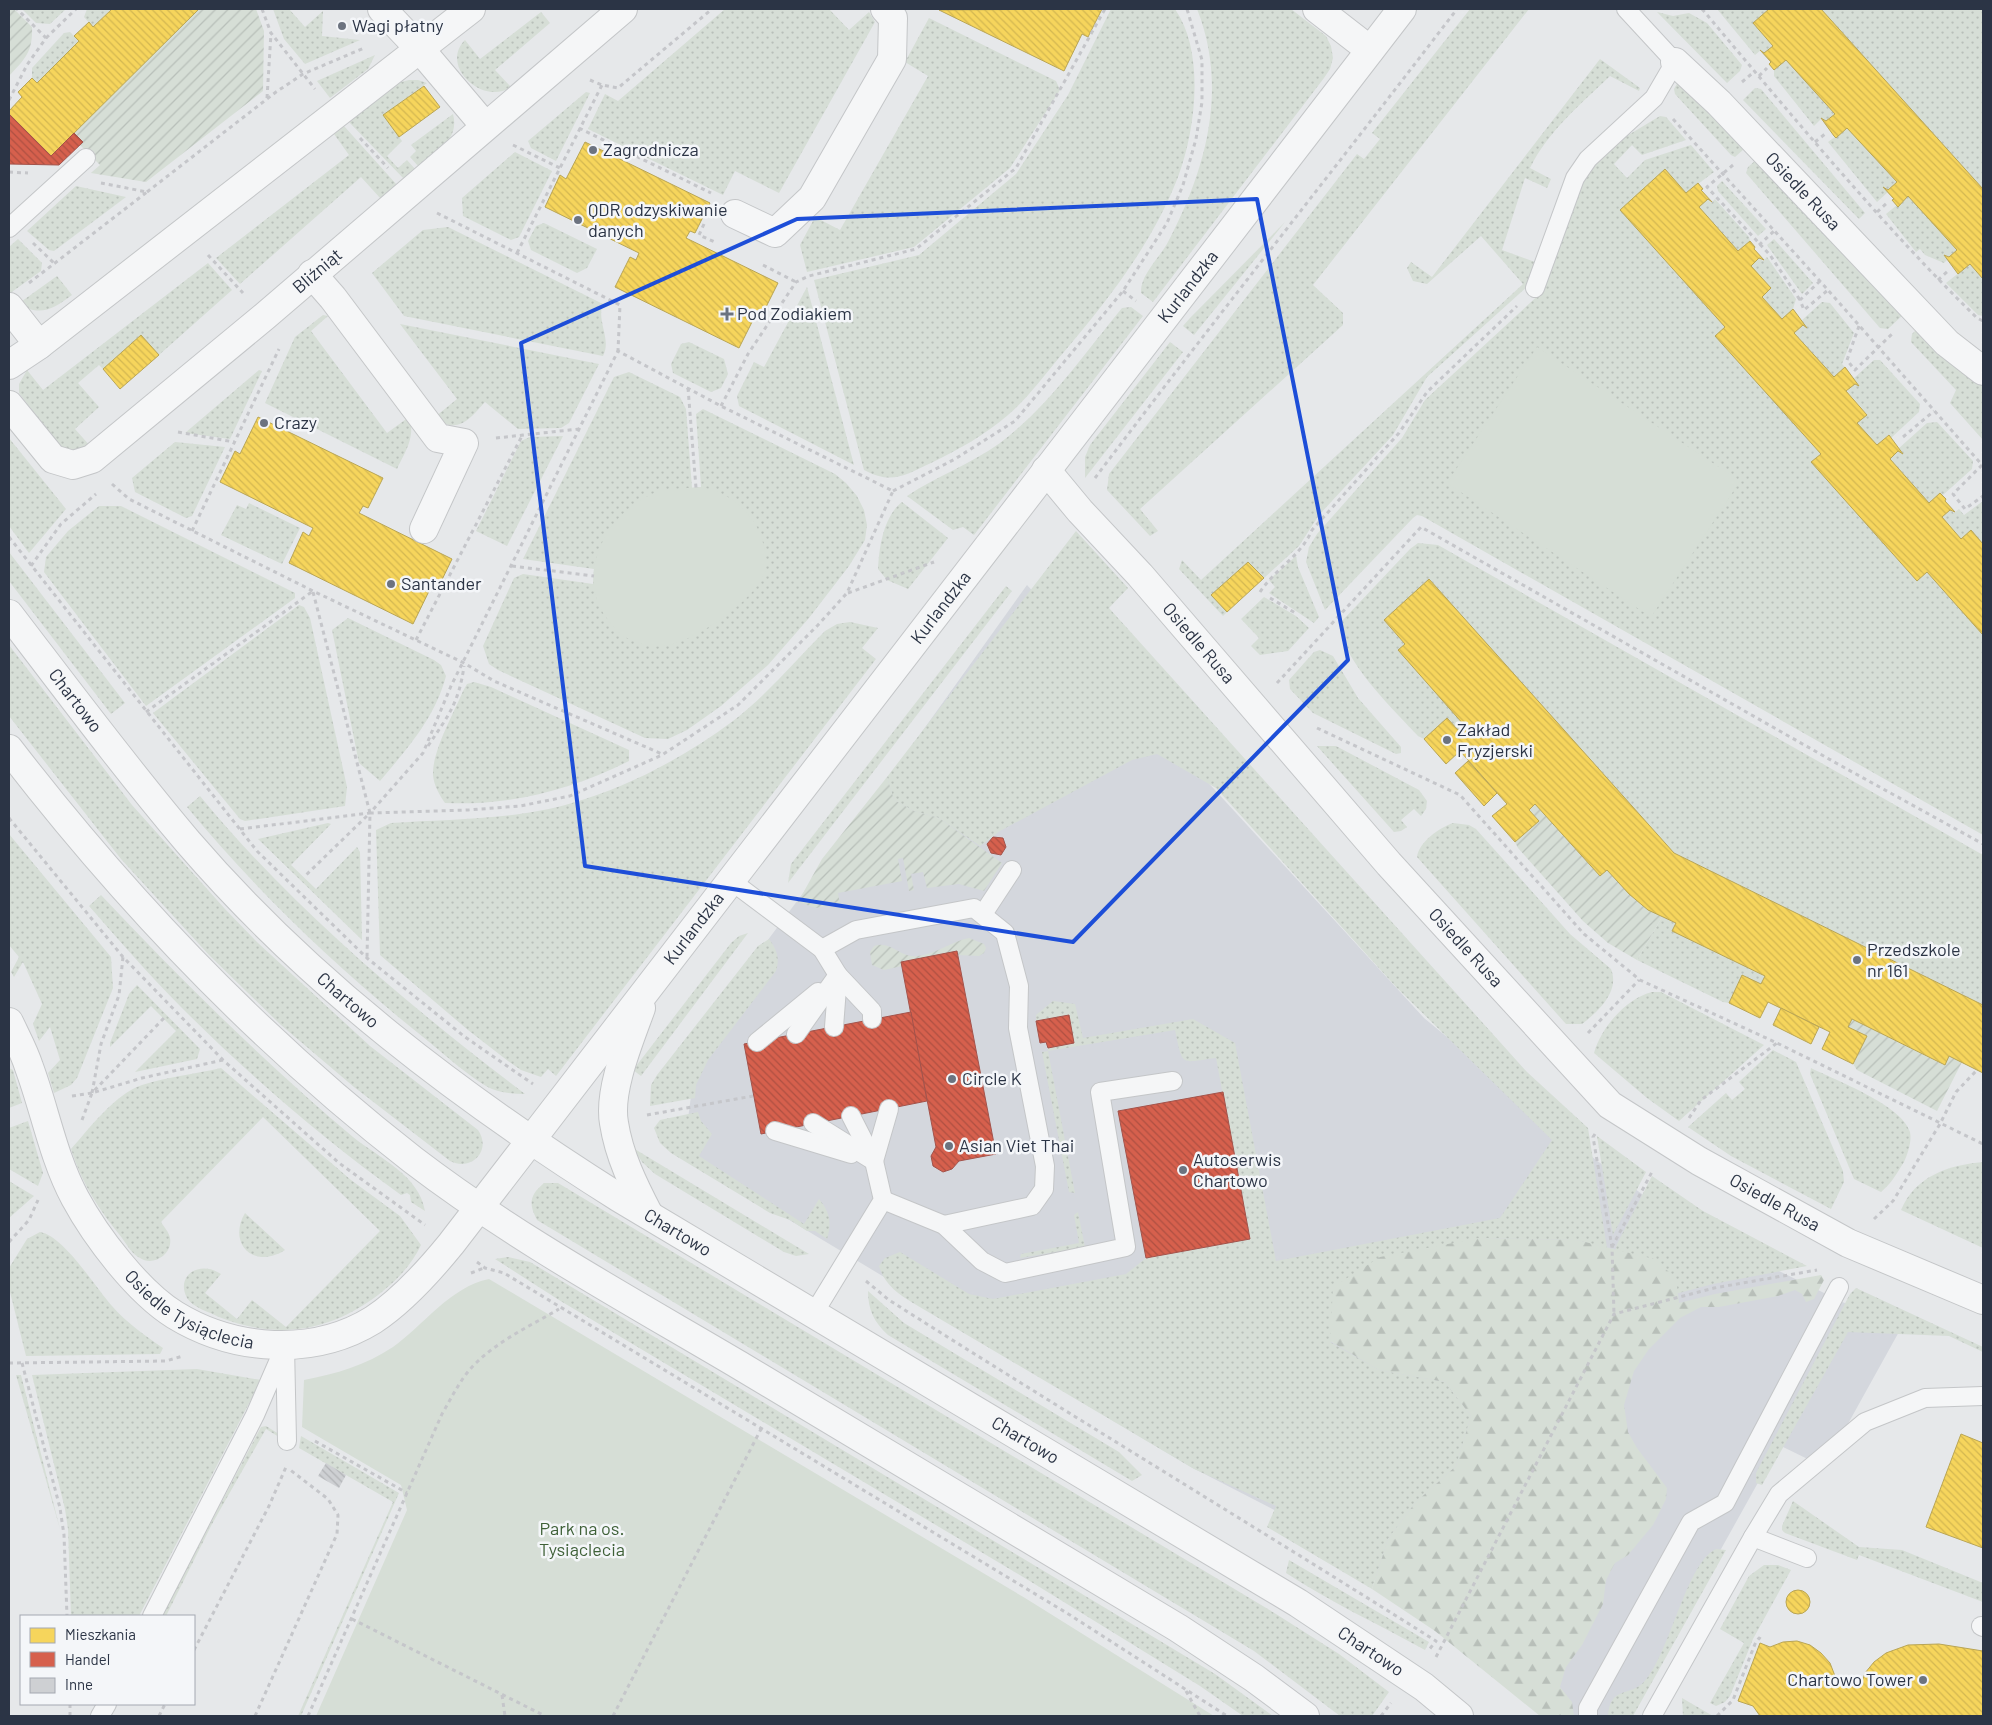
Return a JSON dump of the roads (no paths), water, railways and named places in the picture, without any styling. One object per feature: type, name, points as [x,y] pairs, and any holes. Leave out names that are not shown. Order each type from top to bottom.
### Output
[{"type":"street","points":[[9,365],[39,345],[471,9]]},
{"type":"street","name":"Bliźniąt","points":[[9,405],[54,459],[73,465],[92,459],[265,316],[408,191],[623,9]]},
{"type":"street","points":[[726,205],[775,233],[812,198],[892,59],[893,18],[885,9]]},
{"type":"street","points":[[1317,9],[1370,50]]},
{"type":"street","name":"Kurlandzka","points":[[479,1207],[1402,9]]},
{"type":"street","points":[[387,16],[419,48],[485,126]]},
{"type":"street","name":"Osiedle Rusa","points":[[1675,62],[1719,103],[1947,343],[1983,371]]},
{"type":"street","points":[[312,274],[333,298],[438,438],[464,443],[424,529]]},
{"type":"street","points":[[16,297],[39,345]]},
{"type":"street","name":"Osiedle Rusa","points":[[1046,470],[1080,511],[1140,575],[1390,864],[1610,1105],[1699,1161],[1848,1243],[1983,1300]]},
{"type":"street","name":"Chartowo","points":[[9,614],[183,835],[230,887],[321,976],[422,1062],[530,1141],[649,1215],[1298,1603],[1424,1687],[1459,1716]]},
{"type":"street","points":[[9,749],[131,897],[212,984],[274,1043],[334,1095],[415,1160],[479,1207],[613,1290],[1178,1628],[1254,1678],[1305,1716]]},
{"type":"street","points":[[649,1215],[629,1174],[613,1121],[616,1082],[651,982]]},
{"type":"street","name":"Osiedle Tysiąclecia","points":[[9,1022],[29,1065],[58,1159],[75,1197],[94,1231],[149,1294],[175,1315],[216,1333],[248,1343],[285,1346],[313,1342],[346,1333],[373,1320],[394,1303],[440,1258],[479,1207]]},
{"type":"lane","name":"Osiedle Rusa","points":[[1626,9],[1675,62]]},
{"type":"lane","points":[[1535,288],[1575,178],[1588,159],[1654,98],[1675,62]]},
{"type":"lane","points":[[9,228],[86,158]]},
{"type":"lane","points":[[983,914],[1012,870]]},
{"type":"lane","points":[[730,880],[822,949],[838,976],[872,1011],[872,1019]]},
{"type":"lane","points":[[822,949],[856,930],[974,908],[1005,933],[1020,986],[1018,1028],[1045,1166],[1044,1189],[1032,1206],[944,1224]]},
{"type":"lane","points":[[834,1027],[838,976]]},
{"type":"lane","points":[[796,1034],[838,976]]},
{"type":"lane","points":[[757,1042],[838,976]]},
{"type":"lane","points":[[883,1200],[944,1224],[982,1261],[1005,1273],[1126,1247],[1100,1092],[1173,1080]]},
{"type":"lane","points":[[874,1161],[889,1109]]},
{"type":"lane","points":[[814,1313],[883,1200],[874,1161],[852,1116]]},
{"type":"lane","points":[[813,1123],[874,1161]]},
{"type":"lane","points":[[775,1131],[874,1161]]},
{"type":"lane","points":[[1588,1716],[1588,1708],[1691,1522],[1725,1503],[1839,1287]]},
{"type":"lane","points":[[285,1346],[287,1432]]},
{"type":"lane","points":[[153,1615],[255,1415],[285,1346]]},
{"type":"lane","points":[[1652,1716],[1779,1494],[1864,1422],[1925,1398],[1983,1396]]},
{"type":"lane","points":[[1753,1537],[1807,1558]]},
{"type":"lane","points":[[100,1716],[106,1705]]},
{"type":"place","name":"Wagi płatny","points":[[342,26]]},
{"type":"place","name":"Zagrodnicza","points":[[593,150]]},
{"type":"place","name":"QDR odzyskiwanie danych","points":[[578,220]]},
{"type":"place","name":"Pod Zodiakiem","points":[[727,314]]},
{"type":"place","name":"Crazy","points":[[264,423]]},
{"type":"place","name":"Santander","points":[[391,584]]},
{"type":"place","name":"Zakład Fryzjerski","points":[[1447,740]]},
{"type":"place","name":"Przedszkole nr 161","points":[[1857,960]]},
{"type":"place","name":"Circle K","points":[[952,1079]]},
{"type":"place","name":"Asian Viet Thai","points":[[949,1146]]},
{"type":"place","name":"Autoserwis Chartowo","points":[[1183,1170]]},
{"type":"place","name":"Chartowo Tower","points":[[1923,1680]]},
{"type":"park label","name":"Park na os. Tysiąclecia","points":[[582,1539]]}]
